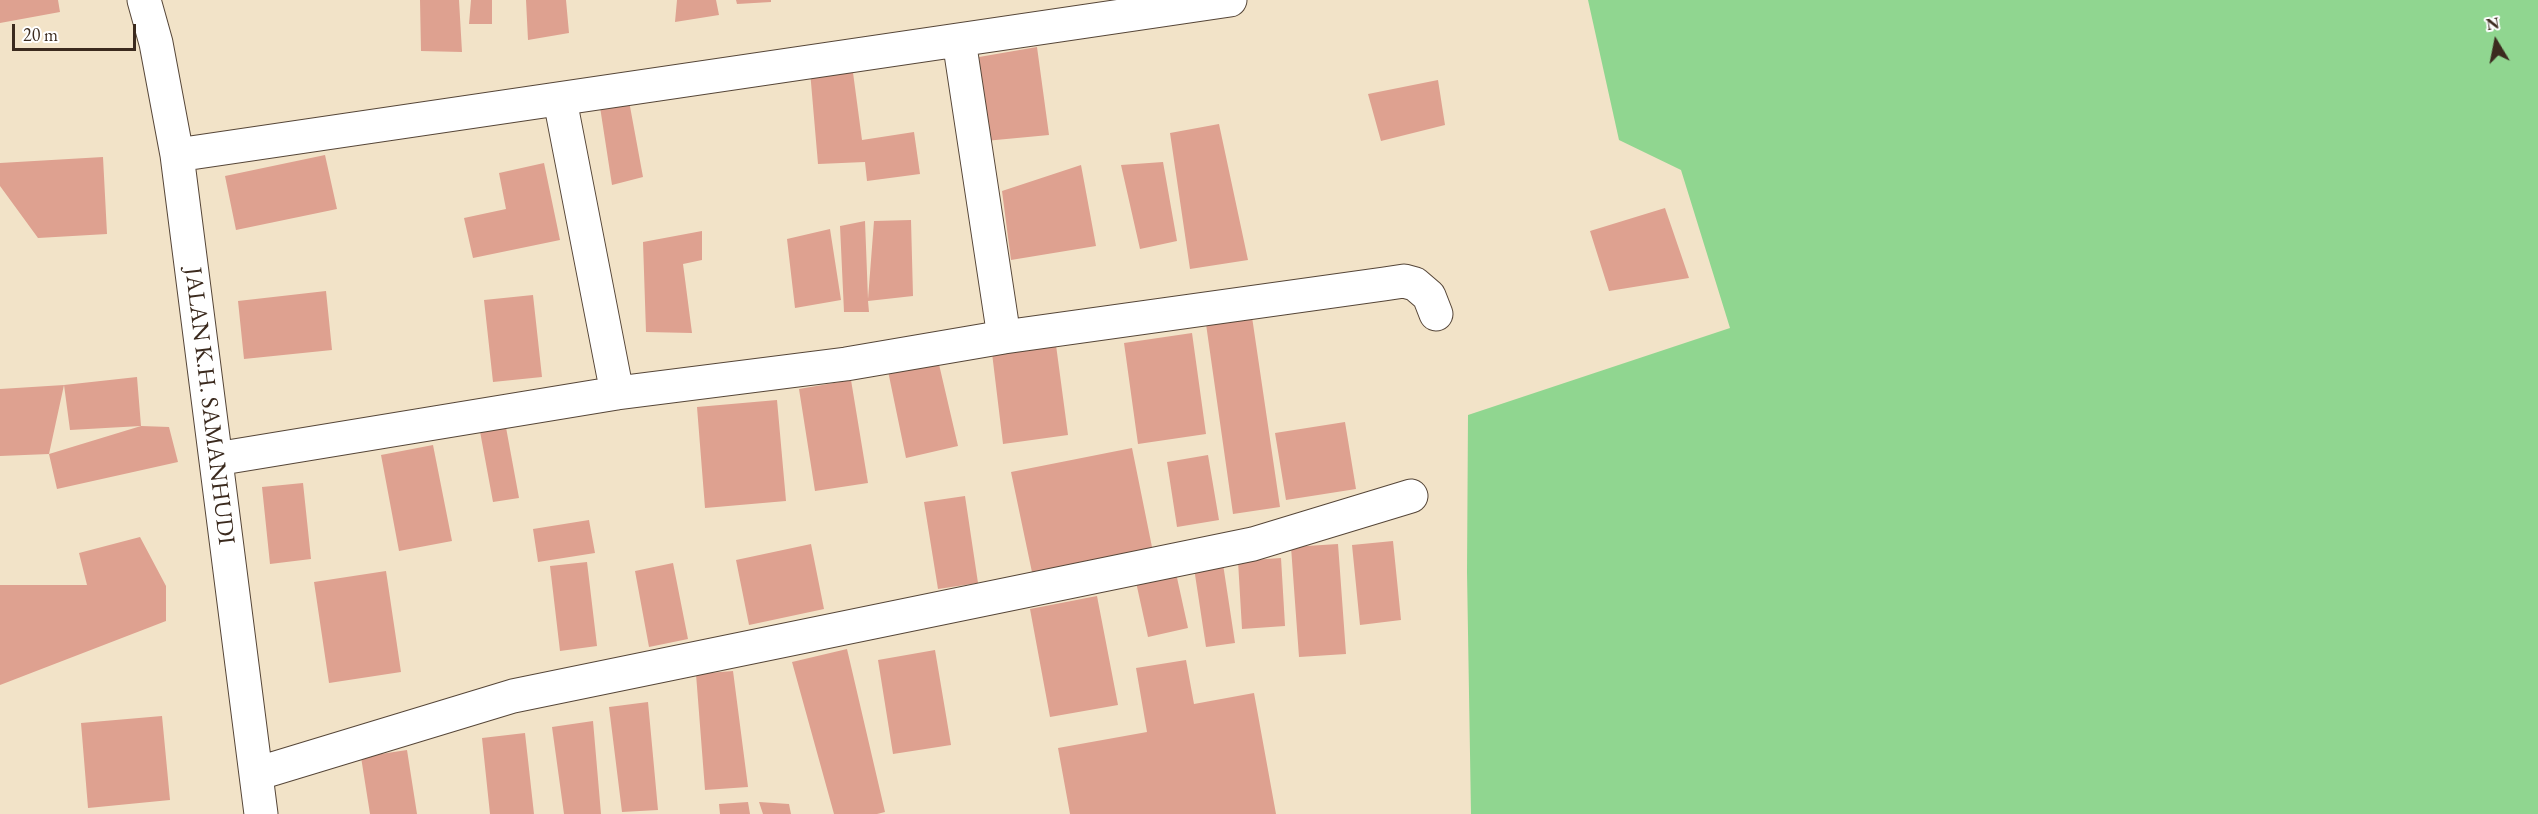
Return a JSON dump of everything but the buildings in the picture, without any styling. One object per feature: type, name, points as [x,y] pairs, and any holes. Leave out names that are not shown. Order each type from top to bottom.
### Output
[{"type":"street","name":"JALAN K.H. SAMANHUDI","points":[[144,0],[156,43],[177,154],[261,814]]},
{"type":"street","points":[[177,154],[560,100],[1230,0]]},
{"type":"street","points":[[959,40],[1004,337]]},
{"type":"street","points":[[560,100],[617,393]]},
{"type":"street","points":[[216,459],[617,393],[846,364],[1004,337],[1404,282],[1415,284],[1429,296],[1436,314]]},
{"type":"street","points":[[256,774],[513,696],[1253,544],[1411,496]]},
{"type":"green space","points":[[1588,0],[2538,0],[2538,814],[1471,814],[1467,572],[1468,415],[1730,328],[1681,170],[1619,140]]}]
